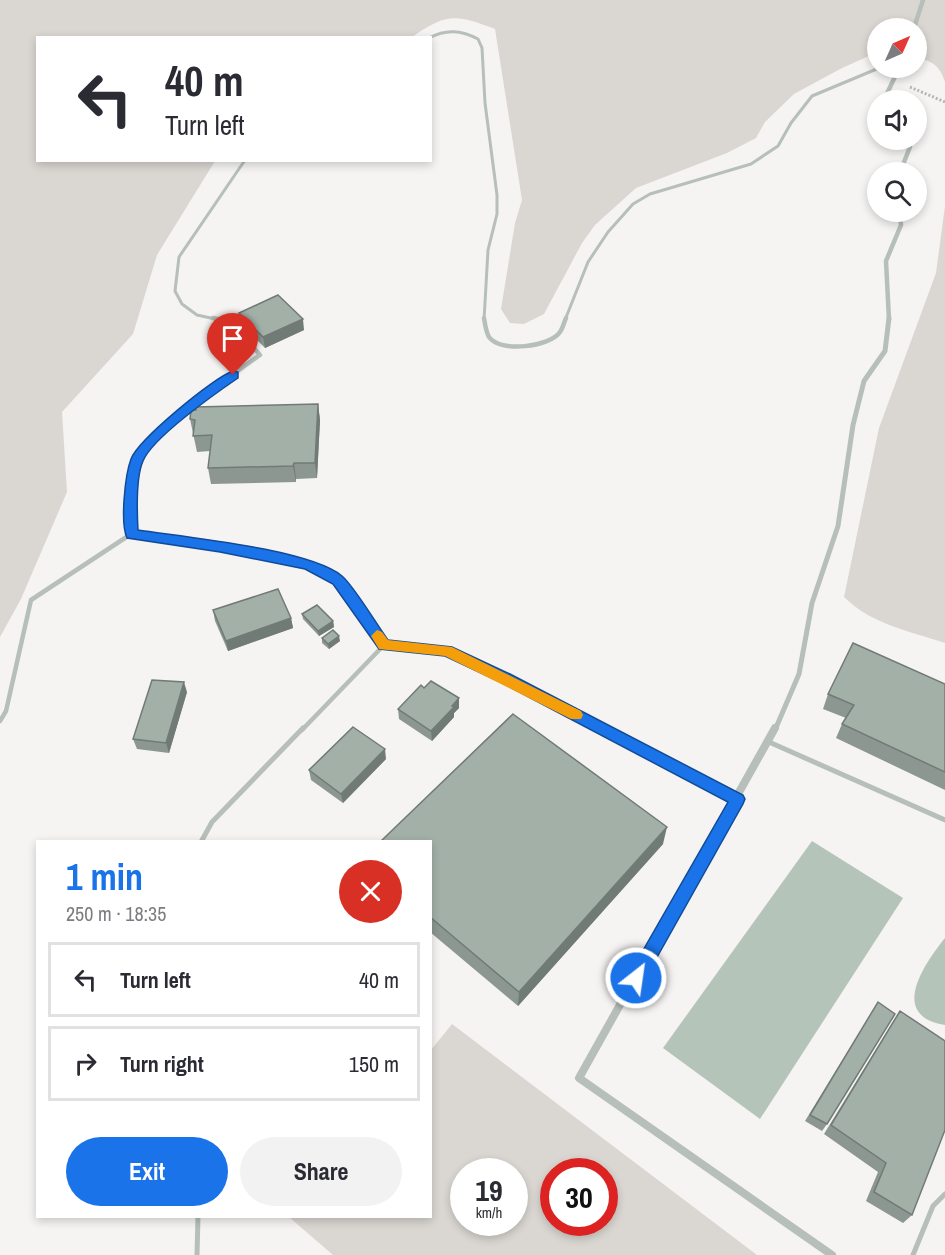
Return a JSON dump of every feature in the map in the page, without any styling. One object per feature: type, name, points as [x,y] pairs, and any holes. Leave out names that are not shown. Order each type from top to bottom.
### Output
[{"type":"street","points":[[917,18],[923,0]]},
{"type":"street","points":[[888,90],[893,79]]},
{"type":"street","points":[[832,1255],[579,1078],[738,799],[769,742],[799,674],[812,603],[838,526],[853,425],[864,381],[885,351],[889,323],[886,261],[901,222]]},
{"type":"lane","points":[[432,37],[444,32],[462,32],[478,39],[482,48],[485,103],[497,195],[497,214],[488,250],[484,320],[488,336],[494,342],[507,346],[532,346],[560,333],[588,262],[608,232],[633,204],[650,194],[752,164],[778,146],[790,123],[812,96],[867,73]]},
{"type":"lane","points":[[131,534],[131,502],[137,459],[160,433],[193,404],[260,355],[231,322],[196,315],[182,304],[175,291],[180,257],[244,162]]},
{"type":"lane","points":[[0,722],[6,711],[31,600],[131,534],[220,547],[308,565],[338,580],[384,645],[447,651],[505,678],[738,799]]},
{"type":"lane","points":[[202,840],[212,822],[224,808],[384,645]]},
{"type":"lane","points":[[769,742],[945,820]]},
{"type":"lane","points":[[913,1255],[933,1206],[945,1194]]},
{"type":"lane","points":[[197,1255],[198,1218]]},
{"type":"path","points":[[893,79],[945,102]]},
{"type":"shaded area","points":[[0,0],[945,0],[945,82],[935,65],[927,61],[927,18],[867,18],[867,57],[794,94],[765,122],[756,138],[727,153],[636,188],[595,225],[582,243],[544,314],[524,324],[510,323],[501,309],[515,223],[522,200],[495,29],[451,18],[433,24],[414,36],[36,36],[36,162],[214,162],[157,255],[133,334],[62,412],[67,492],[21,599],[0,637]]},
{"type":"shaded area","points":[[945,206],[945,643],[878,620],[844,597],[879,428],[936,273]]},
{"type":"shaded area","points":[[812,841],[903,898],[760,1119],[663,1048]]},
{"type":"shaded area","points":[[945,938],[945,1025],[928,1020],[918,1011],[914,1000],[916,988],[928,961]]},
{"type":"shaded area","points":[[452,1024],[757,1255],[333,1255],[290,1218],[432,1218],[432,1049]]},
{"type":"building","points":[[278,295],[303,319],[263,337],[239,313]]},
{"type":"building","points":[[318,404],[315,463],[294,463],[293,466],[208,468],[212,435],[193,436],[195,420],[190,419],[191,410],[196,410],[196,407]]},
{"type":"building","points":[[278,589],[291,618],[226,641],[213,610]]},
{"type":"building","points":[[317,605],[333,621],[318,631],[302,614]]},
{"type":"building","points":[[333,630],[339,636],[328,644],[322,638]]},
{"type":"building","points":[[853,643],[945,684],[945,772],[842,724],[854,705],[828,694]]},
{"type":"building","points":[[152,680],[184,682],[166,743],[133,739]]},
{"type":"building","points":[[431,681],[459,698],[452,706],[454,707],[431,731],[398,709],[421,685],[424,688]]},
{"type":"building","points":[[513,714],[667,827],[519,992],[432,919],[432,840],[382,840]]},
{"type":"building","points":[[353,727],[385,749],[341,794],[309,770]]},
{"type":"building","points":[[878,1002],[895,1014],[827,1124],[810,1115]]},
{"type":"building","points":[[900,1011],[945,1041],[945,1130],[912,1215],[874,1192],[886,1163],[831,1125]]},
{"type":"slow traffic","points":[[377,636],[384,645],[447,651],[576,715]]},
{"type":"route","points":[[233,375],[201,397],[160,433],[137,459],[131,502],[131,534],[220,547],[308,565],[338,580],[384,645],[447,651],[505,678],[738,799],[636,978]]}]
